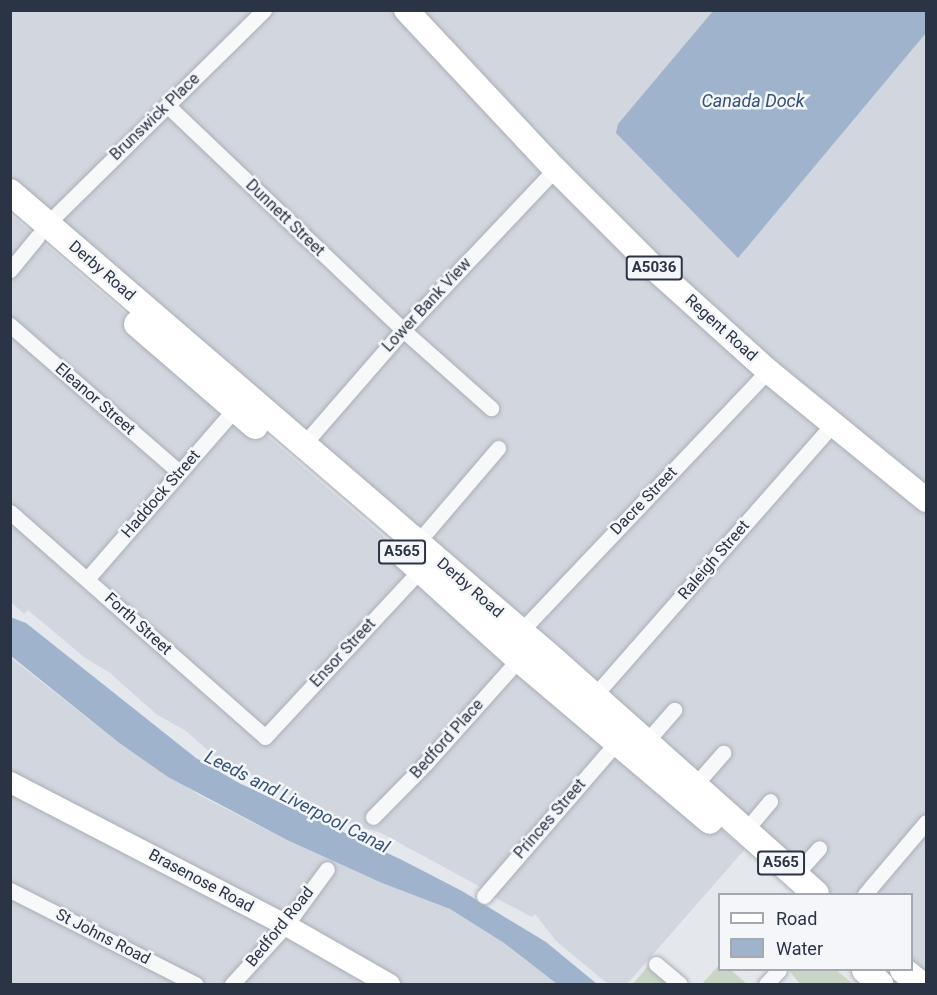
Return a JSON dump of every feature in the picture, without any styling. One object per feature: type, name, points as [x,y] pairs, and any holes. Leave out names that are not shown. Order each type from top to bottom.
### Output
[{"type":"highway","name":"Derby Road","points":[[10,192],[42,230],[235,409],[421,569],[519,659],[616,743],[745,849],[792,885],[813,893]]},
{"type":"highway","name":"Derby Road","points":[[10,214],[42,230],[303,445],[695,785],[745,831],[792,885]]},
{"type":"highway","points":[[867,971],[880,984]]},
{"type":"highway","points":[[905,971],[920,984]]},
{"type":"main road","name":"Regent Road","points":[[406,10],[555,169],[656,270],[768,371],[927,500]]},
{"type":"main road","name":"Brasenose Road","points":[[10,782],[286,925],[389,984]]},
{"type":"street","name":"Brunswick Place","points":[[10,270],[42,230],[264,10]]},
{"type":"street","name":"Dunnett Street","points":[[168,106],[402,330],[491,408]]},
{"type":"street","name":"Lower Bank View","points":[[303,445],[402,330],[555,169]]},
{"type":"street","name":"Eleanor Street","points":[[10,325],[179,472]]},
{"type":"street","name":"Dacre Street","points":[[520,632],[768,371]]},
{"type":"street","name":"Haddock Street","points":[[87,579],[235,409]]},
{"type":"street","name":"Raleigh Street","points":[[594,696],[833,424]]},
{"type":"street","points":[[417,543],[498,448]]},
{"type":"street","name":"Forth Street","points":[[10,512],[265,737]]},
{"type":"street","name":"Ensor Street","points":[[265,737],[421,569]]},
{"type":"street","name":"Bedford Place","points":[[373,817],[418,772],[519,659]]},
{"type":"street","points":[[646,742],[674,710]]},
{"type":"street","name":"Princes Street","points":[[484,896],[616,743]]},
{"type":"street","points":[[695,785],[723,753]]},
{"type":"street","points":[[745,831],[770,801]]},
{"type":"street","points":[[866,893],[927,822]]},
{"type":"street","points":[[792,885],[819,848]]},
{"type":"street","name":"Bedford Road","points":[[232,984],[286,925],[327,869]]},
{"type":"street","name":"St Johns Road","points":[[10,890],[195,984]]},
{"type":"street","points":[[656,964],[680,984]]},
{"type":"shaded area","points":[[11,11],[926,11],[926,984],[913,971],[913,893],[815,893],[11,192]]},
{"type":"shaded area","points":[[10,214],[421,569],[616,743],[745,849],[627,984],[608,984],[556,941],[535,914],[532,917],[381,833],[341,821],[213,755],[186,731],[156,714],[110,673],[84,657],[28,610],[24,614],[11,602]]},
{"type":"shaded area","points":[[10,657],[118,742],[199,795],[287,840],[382,883],[450,909],[504,943],[557,984],[11,984]]},
{"type":"green space","points":[[649,965],[671,984],[633,984]]},
{"type":"green space","points":[[718,966],[718,971],[732,971],[747,984],[702,984]]},
{"type":"green space","points":[[790,971],[837,971],[853,984],[800,984]]},
{"type":"water","name":"Canada Dock","points":[[713,11],[926,11],[926,33],[738,258],[616,133],[618,124]]},
{"type":"water","points":[[10,617],[26,623],[196,758],[239,783],[462,891],[546,942],[597,984],[557,984],[504,943],[450,909],[382,883],[287,840],[168,777],[118,742],[11,656]]},
{"type":"water label","name":"Leeds and Liverpool Canal","points":[[297,802]]}]
